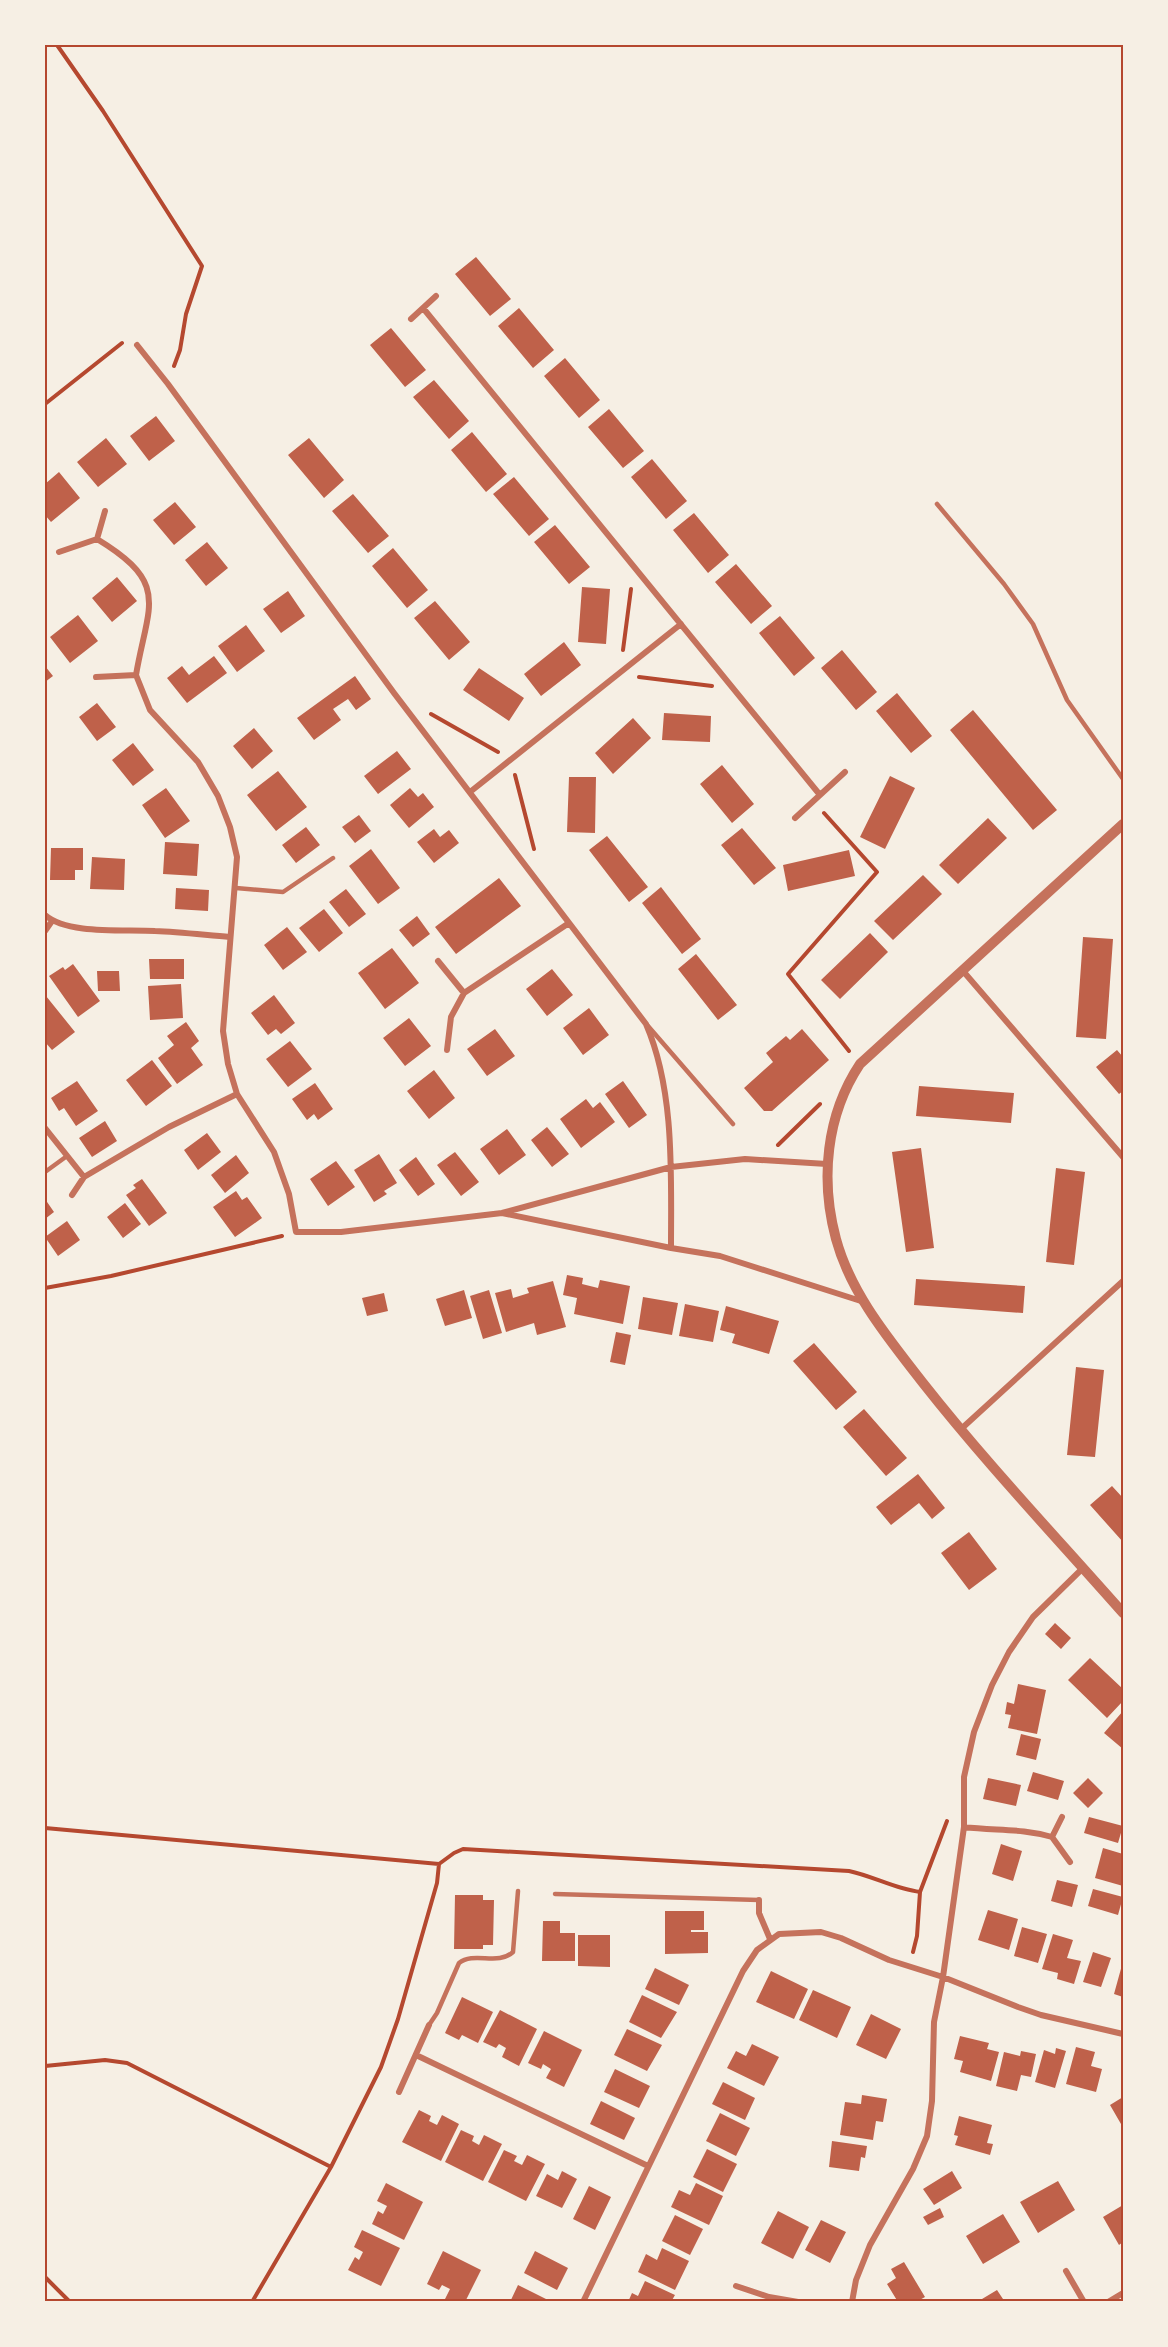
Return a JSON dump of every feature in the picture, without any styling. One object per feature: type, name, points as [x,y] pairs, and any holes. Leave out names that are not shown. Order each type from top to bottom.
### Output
[{"type":"street","points":[[411,319],[436,296]]},
{"type":"street","points":[[423,308],[820,795]]},
{"type":"street","points":[[137,345],[168,384],[387,684],[646,1024],[657,1049],[664,1087],[671,1167],[671,1248]]},
{"type":"street","points":[[97,539],[105,511]]},
{"type":"street","points":[[59,552],[97,539],[122,554],[144,577],[149,599],[149,622],[136,675],[150,710],[198,762],[218,796],[230,827],[237,857],[223,1031],[228,1064],[237,1094],[274,1152],[289,1194],[296,1232],[341,1232],[502,1213],[671,1167],[745,1159],[827,1164]]},
{"type":"street","points":[[470,792],[681,624]]},
{"type":"street","points":[[96,676],[136,675]]},
{"type":"street","points":[[795,818],[845,772]]},
{"type":"street","points":[[1123,824],[860,1064],[850,1078],[838,1106],[827,1164],[830,1208],[836,1240],[848,1271],[884,1333],[960,1430],[1123,1614]]},
{"type":"street","points":[[45,915],[52,921],[96,930],[154,931],[230,937]]},
{"type":"street","points":[[45,931],[52,921]]},
{"type":"street","points":[[447,1050],[451,1017],[464,993],[569,922]]},
{"type":"street","points":[[438,961],[464,993]]},
{"type":"street","points":[[963,971],[1123,1157]]},
{"type":"street","points":[[72,1195],[84,1177],[169,1127],[237,1094]]},
{"type":"street","points":[[45,1128],[84,1177]]},
{"type":"street","points":[[502,1213],[720,1256],[865,1302]]},
{"type":"street","points":[[960,1430],[1123,1281]]},
{"type":"street","points":[[852,2302],[856,2280],[870,2245],[914,2169],[927,2136],[932,2101],[934,2022],[943,1977],[964,1827],[964,1777],[974,1732],[992,1685],[1009,1653],[1033,1617],[1083,1568]]},
{"type":"street","points":[[1052,1837],[1062,1817]]},
{"type":"street","points":[[964,1827],[1029,1830],[1052,1837],[1070,1862]]},
{"type":"street","points":[[759,1900],[759,1913],[770,1939]]},
{"type":"street","points":[[583,2302],[743,1971],[757,1950],[779,1934],[821,1932],[841,1938],[889,1960],[943,1977],[1041,2015],[1123,2034]]},
{"type":"street","points":[[399,2092],[429,2025]]},
{"type":"street","points":[[416,2055],[648,2166]]},
{"type":"street","points":[[1066,2271],[1084,2302]]},
{"type":"street","points":[[736,2286],[769,2297],[798,2302]]},
{"type":"street","points":[[1108,2302],[1123,2294]]},
{"type":"lane","points":[[936,504],[1004,584],[1033,624],[1067,700],[1123,779]]},
{"type":"lane","points":[[236,888],[283,892],[333,858]]},
{"type":"lane","points":[[646,1024],[733,1124]]},
{"type":"lane","points":[[45,1172],[67,1156]]},
{"type":"lane","points":[[429,2025],[437,2013],[459,1964],[471,1957],[502,1958],[513,1953],[518,1891]]},
{"type":"lane","points":[[555,1894],[759,1900]]},
{"type":"path","points":[[57,45],[103,111],[202,266],[186,314],[180,350]]},
{"type":"path","points":[[45,404],[123,342],[137,345]]},
{"type":"path","points":[[813,801],[878,872],[788,974],[860,1064]]},
{"type":"path","points":[[764,1160],[828,1096]]},
{"type":"path","points":[[45,1287],[111,1276],[296,1232]]},
{"type":"path","points":[[908,1967],[917,1936],[920,1892],[948,1819]]},
{"type":"path","points":[[45,1828],[439,1864],[463,1849],[849,1871],[865,1874],[905,1890],[920,1892]]},
{"type":"path","points":[[252,2302],[331,2167],[381,2067],[398,2019],[437,1883],[439,1864]]},
{"type":"path","points":[[45,2067],[105,2060],[127,2063],[331,2167]]},
{"type":"path","points":[[45,2277],[70,2302]]},
{"type":"building","points":[[476,257],[511,299],[490,316],[455,274]]},
{"type":"building","points":[[519,308],[554,350],[533,368],[498,326]]},
{"type":"building","points":[[391,328],[426,370],[405,387],[370,345]]},
{"type":"building","points":[[565,358],[600,400],[579,418],[544,376]]},
{"type":"building","points":[[434,380],[469,421],[449,439],[413,397]]},
{"type":"building","points":[[609,409],[644,451],[623,468],[588,427]]},
{"type":"building","points":[[156,416],[175,441],[149,461],[130,436]]},
{"type":"building","points":[[472,432],[507,474],[486,492],[451,450]]},
{"type":"building","points":[[106,438],[127,464],[98,487],[77,462]]},
{"type":"building","points":[[309,438],[344,480],[324,498],[288,455]]},
{"type":"building","points":[[652,459],[687,501],[666,519],[631,477]]},
{"type":"building","points":[[59,472],[80,498],[51,522],[45,515],[45,484]]},
{"type":"building","points":[[514,477],[549,519],[529,536],[493,494]]},
{"type":"building","points":[[353,494],[389,536],[368,553],[332,511]]},
{"type":"building","points":[[175,502],[196,527],[174,545],[153,520]]},
{"type":"building","points":[[694,513],[729,555],[708,573],[673,530]]},
{"type":"building","points":[[555,525],[590,567],[569,584],[534,542]]},
{"type":"building","points":[[207,542],[228,568],[206,586],[185,560]]},
{"type":"building","points":[[393,548],[428,590],[407,608],[372,566]]},
{"type":"building","points":[[736,564],[772,606],[751,624],[715,582]]},
{"type":"building","points":[[117,577],[137,601],[112,622],[92,598]]},
{"type":"building","points":[[582,587],[610,589],[606,644],[578,642]]},
{"type":"building","points":[[288,591],[305,616],[281,633],[263,609]]},
{"type":"building","points":[[435,601],[470,642],[449,660],[414,618]]},
{"type":"building","points":[[78,615],[98,641],[70,663],[50,637]]},
{"type":"building","points":[[780,616],[815,658],[794,676],[759,633]]},
{"type":"building","points":[[246,625],[265,651],[237,672],[218,646]]},
{"type":"building","points":[[564,642],[581,665],[541,696],[524,674]]},
{"type":"building","points":[[842,650],[877,692],[856,710],[821,668]]},
{"type":"building","points":[[214,656],[227,673],[187,703],[167,678],[182,666],[189,675]]},
{"type":"building","points":[[45,666],[53,676],[45,682]]},
{"type":"building","points":[[479,668],[524,698],[509,721],[463,690]]},
{"type":"building","points":[[355,676],[371,699],[356,710],[348,699],[333,709],[341,720],[314,740],[297,718]]},
{"type":"building","points":[[897,693],[932,736],[911,753],[876,711]]},
{"type":"building","points":[[97,703],[116,727],[97,741],[79,717]]},
{"type":"building","points":[[973,710],[1057,810],[1033,830],[950,730]]},
{"type":"building","points":[[664,713],[711,716],[710,742],[662,740]]},
{"type":"building","points":[[633,718],[651,738],[613,774],[595,753]]},
{"type":"building","points":[[254,728],[273,751],[252,769],[233,746]]},
{"type":"building","points":[[133,743],[154,770],[133,786],[112,760]]},
{"type":"building","points":[[397,751],[411,769],[378,794],[364,776]]},
{"type":"building","points":[[722,765],[754,804],[732,823],[700,784]]},
{"type":"building","points":[[278,771],[307,807],[276,831],[247,795]]},
{"type":"building","points":[[890,776],[915,788],[885,849],[860,837]]},
{"type":"building","points":[[569,777],[596,777],[595,833],[567,832]]},
{"type":"building","points":[[166,788],[190,821],[165,838],[142,805]]},
{"type":"building","points":[[410,788],[418,797],[423,793],[434,807],[409,828],[390,805]]},
{"type":"building","points":[[359,815],[371,831],[355,843],[342,827]]},
{"type":"building","points":[[988,818],[1007,838],[958,884],[939,865]]},
{"type":"building","points":[[306,827],[320,845],[296,863],[282,845]]},
{"type":"building","points":[[742,828],[776,868],[754,885],[721,845]]},
{"type":"building","points":[[434,829],[440,837],[449,830],[459,843],[434,863],[417,842]]},
{"type":"building","points":[[607,836],[648,887],[629,902],[589,850]]},
{"type":"building","points":[[165,842],[199,844],[197,876],[163,874]]},
{"type":"building","points":[[51,848],[83,848],[83,870],[75,870],[75,880],[50,880]]},
{"type":"building","points":[[371,849],[400,888],[378,904],[349,866]]},
{"type":"building","points":[[849,850],[855,876],[788,891],[783,865]]},
{"type":"building","points":[[92,857],[125,859],[124,890],[90,889]]},
{"type":"building","points":[[923,875],[942,894],[893,940],[874,921]]},
{"type":"building","points":[[499,878],[521,906],[456,954],[435,927]]},
{"type":"building","points":[[661,887],[701,939],[682,954],[642,903]]},
{"type":"building","points":[[176,888],[209,890],[208,911],[175,909]]},
{"type":"building","points":[[346,889],[366,914],[349,927],[329,902]]},
{"type":"building","points":[[324,909],[343,933],[319,952],[299,928]]},
{"type":"building","points":[[417,916],[430,934],[413,947],[399,930]]},
{"type":"building","points":[[287,927],[307,952],[283,970],[264,945]]},
{"type":"building","points":[[870,933],[888,952],[840,999],[821,980]]},
{"type":"building","points":[[1083,937],[1113,939],[1106,1039],[1076,1037]]},
{"type":"building","points":[[392,948],[419,983],[385,1009],[358,973]]},
{"type":"building","points":[[696,954],[737,1005],[718,1020],[678,969]]},
{"type":"building","points":[[149,959],[184,959],[184,979],[150,979]]},
{"type":"building","points":[[73,964],[100,1001],[78,1017],[49,976]]},
{"type":"building","points":[[552,969],[573,995],[547,1016],[526,989]]},
{"type":"building","points":[[97,971],[119,971],[120,991],[98,991]]},
{"type":"building","points":[[181,984],[183,1018],[150,1020],[148,986]]},
{"type":"building","points":[[274,995],[295,1023],[281,1034],[276,1029],[268,1035],[251,1013]]},
{"type":"building","points":[[46,996],[75,1032],[52,1050],[45,1042]]},
{"type":"building","points":[[589,1008],[609,1035],[583,1055],[563,1028]]},
{"type":"building","points":[[409,1018],[431,1046],[405,1066],[383,1038]]},
{"type":"building","points":[[186,1022],[199,1041],[191,1048],[203,1065],[177,1084],[158,1058],[174,1045],[167,1036]]},
{"type":"building","points":[[495,1029],[515,1056],[487,1076],[467,1049]]},
{"type":"building","points":[[802,1029],[829,1060],[772,1111],[764,1111],[744,1088],[773,1062],[766,1053],[786,1036],[790,1040]]},
{"type":"building","points":[[290,1041],[312,1069],[288,1087],[266,1059]]},
{"type":"building","points":[[1117,1050],[1123,1057],[1123,1091],[1119,1094],[1096,1067]]},
{"type":"building","points":[[152,1060],[172,1086],[146,1106],[126,1080]]},
{"type":"building","points":[[434,1070],[455,1098],[429,1119],[407,1091]]},
{"type":"building","points":[[77,1081],[98,1111],[76,1126],[64,1108],[59,1111],[51,1098]]},
{"type":"building","points":[[623,1081],[647,1115],[629,1128],[605,1094]]},
{"type":"building","points":[[315,1083],[333,1109],[318,1120],[314,1114],[307,1120],[292,1099]]},
{"type":"building","points":[[919,1086],[1014,1093],[1011,1123],[916,1116]]},
{"type":"building","points":[[586,1099],[593,1108],[600,1102],[615,1122],[581,1148],[560,1119]]},
{"type":"building","points":[[105,1121],[117,1141],[92,1157],[79,1138]]},
{"type":"building","points":[[547,1127],[569,1154],[552,1167],[531,1140]]},
{"type":"building","points":[[507,1129],[526,1155],[499,1175],[480,1149]]},
{"type":"building","points":[[207,1133],[221,1152],[198,1170],[184,1150]]},
{"type":"building","points":[[921,1148],[934,1248],[906,1252],[892,1152]]},
{"type":"building","points":[[455,1152],[479,1182],[461,1196],[437,1165]]},
{"type":"building","points":[[379,1154],[397,1183],[384,1191],[387,1194],[374,1202],[354,1170]]},
{"type":"building","points":[[236,1155],[249,1173],[225,1193],[211,1175]]},
{"type":"building","points":[[416,1157],[435,1184],[418,1196],[399,1170]]},
{"type":"building","points":[[336,1161],[355,1187],[328,1206],[310,1179]]},
{"type":"building","points":[[1056,1168],[1085,1172],[1074,1265],[1046,1262]]},
{"type":"building","points":[[142,1179],[167,1213],[149,1226],[126,1195],[136,1188],[133,1185]]},
{"type":"building","points":[[236,1191],[242,1200],[247,1197],[262,1218],[235,1237],[213,1207]]},
{"type":"building","points":[[45,1199],[54,1212],[45,1219]]},
{"type":"building","points":[[125,1203],[141,1224],[123,1238],[107,1217]]},
{"type":"building","points":[[67,1221],[80,1240],[58,1256],[45,1237]]},
{"type":"building","points":[[567,1275],[583,1278],[582,1284],[598,1288],[600,1280],[630,1286],[623,1324],[574,1314],[577,1298],[563,1295]]},
{"type":"building","points":[[916,1279],[1025,1286],[1023,1313],[914,1305]]},
{"type":"building","points":[[553,1281],[566,1327],[537,1335],[534,1323],[506,1332],[495,1293],[511,1289],[513,1298],[529,1293],[527,1288]]},
{"type":"building","points":[[464,1290],[472,1318],[445,1326],[436,1299]]},
{"type":"building","points":[[489,1290],[502,1333],[483,1339],[470,1296]]},
{"type":"building","points":[[384,1293],[388,1311],[367,1316],[362,1298]]},
{"type":"building","points":[[643,1297],[678,1303],[672,1335],[638,1329]]},
{"type":"building","points":[[685,1304],[719,1311],[713,1342],[679,1336]]},
{"type":"building","points":[[726,1306],[779,1321],[769,1354],[732,1343],[735,1334],[720,1330]]},
{"type":"building","points":[[616,1332],[631,1335],[625,1365],[610,1362]]},
{"type":"building","points":[[814,1343],[857,1392],[836,1410],[793,1361]]},
{"type":"building","points":[[1076,1367],[1104,1370],[1095,1457],[1067,1455]]},
{"type":"building","points":[[864,1409],[907,1458],[886,1476],[843,1427]]},
{"type":"building","points":[[918,1474],[945,1508],[932,1519],[919,1503],[891,1525],[876,1507]]},
{"type":"building","points":[[1112,1486],[1123,1498],[1123,1542],[1090,1505]]},
{"type":"building","points":[[969,1532],[997,1569],[969,1590],[941,1553]]},
{"type":"building","points":[[1055,1623],[1071,1638],[1061,1649],[1045,1634]]},
{"type":"building","points":[[1090,1658],[1123,1689],[1123,1701],[1107,1718],[1068,1680]]},
{"type":"building","points":[[1018,1684],[1046,1690],[1037,1734],[1008,1728],[1011,1715],[1005,1714],[1007,1702],[1014,1704]]},
{"type":"building","points":[[1123,1711],[1123,1749],[1104,1733]]},
{"type":"building","points":[[1021,1734],[1041,1739],[1036,1760],[1016,1755]]},
{"type":"building","points":[[1033,1772],[1064,1781],[1058,1800],[1027,1791]]},
{"type":"building","points":[[988,1778],[1021,1785],[1016,1806],[983,1799]]},
{"type":"building","points":[[1088,1778],[1103,1793],[1088,1808],[1073,1793]]},
{"type":"building","points":[[1089,1817],[1123,1826],[1118,1843],[1084,1833]]},
{"type":"building","points":[[1001,1844],[1022,1851],[1013,1881],[992,1874]]},
{"type":"building","points":[[1103,1848],[1123,1854],[1123,1886],[1095,1878]]},
{"type":"building","points":[[1057,1880],[1078,1885],[1072,1907],[1051,1901]]},
{"type":"building","points":[[1093,1889],[1123,1897],[1118,1915],[1088,1906]]},
{"type":"building","points":[[455,1895],[483,1895],[483,1900],[494,1900],[493,1945],[483,1945],[483,1949],[454,1949]]},
{"type":"building","points":[[988,1910],[1018,1919],[1009,1950],[978,1940]]},
{"type":"building","points":[[665,1911],[704,1911],[704,1930],[691,1930],[691,1932],[708,1932],[708,1953],[665,1954]]},
{"type":"building","points":[[543,1921],[560,1921],[560,1933],[575,1933],[575,1961],[542,1961]]},
{"type":"building","points":[[1022,1927],[1047,1934],[1038,1963],[1014,1956]]},
{"type":"building","points":[[1053,1934],[1073,1940],[1067,1958],[1081,1961],[1074,1984],[1057,1979],[1058,1973],[1042,1969]]},
{"type":"building","points":[[578,1935],[610,1935],[610,1967],[578,1966]]},
{"type":"building","points":[[1093,1952],[1111,1958],[1101,1987],[1083,1982]]},
{"type":"building","points":[[1123,1965],[1123,1997],[1114,1994]]},
{"type":"building","points":[[655,1968],[689,1985],[679,2005],[645,1989]]},
{"type":"building","points":[[771,1971],[808,1989],[794,2019],[756,2002]]},
{"type":"building","points":[[813,1990],[851,2007],[837,2038],[799,2020]]},
{"type":"building","points":[[642,1995],[677,2012],[661,2038],[629,2022]]},
{"type":"building","points":[[462,1997],[493,2012],[478,2043],[462,2035],[459,2040],[445,2033]]},
{"type":"building","points":[[500,2010],[537,2029],[519,2066],[502,2057],[506,2048],[499,2044],[496,2048],[483,2042]]},
{"type":"building","points":[[871,2014],[901,2029],[886,2059],[856,2045]]},
{"type":"building","points":[[627,2029],[662,2045],[647,2071],[614,2055]]},
{"type":"building","points":[[544,2031],[582,2050],[564,2087],[546,2078],[551,2069],[543,2064],[541,2069],[528,2063]]},
{"type":"building","points":[[960,2036],[989,2043],[987,2049],[999,2052],[991,2081],[960,2072],[963,2061],[954,2059]]},
{"type":"building","points":[[752,2044],[779,2057],[764,2086],[727,2068],[736,2051],[746,2056]]},
{"type":"building","points":[[1076,2047],[1095,2052],[1091,2066],[1102,2069],[1096,2092],[1066,2084]]},
{"type":"building","points":[[1056,2048],[1066,2051],[1055,2088],[1035,2082],[1044,2050],[1055,2054]]},
{"type":"building","points":[[1021,2051],[1036,2054],[1031,2077],[1021,2075],[1017,2091],[996,2086],[1004,2052],[1020,2056]]},
{"type":"building","points":[[615,2069],[650,2086],[639,2108],[604,2092]]},
{"type":"building","points":[[723,2082],[755,2098],[745,2120],[712,2104]]},
{"type":"building","points":[[862,2095],[887,2099],[883,2122],[876,2121],[873,2140],[840,2135],[845,2102],[861,2104]]},
{"type":"building","points":[[1123,2097],[1123,2123],[1121,2124],[1110,2105]]},
{"type":"building","points":[[601,2101],[635,2118],[624,2140],[590,2124]]},
{"type":"building","points":[[419,2110],[431,2116],[429,2121],[437,2125],[442,2115],[459,2124],[441,2161],[402,2142]]},
{"type":"building","points":[[720,2113],[750,2128],[736,2156],[706,2141]]},
{"type":"building","points":[[959,2116],[992,2125],[987,2143],[993,2144],[990,2155],[955,2145],[958,2136],[954,2135]]},
{"type":"building","points":[[461,2130],[474,2136],[472,2141],[479,2145],[484,2135],[502,2144],[483,2181],[445,2162]]},
{"type":"building","points":[[832,2141],[867,2146],[865,2158],[861,2157],[859,2171],[829,2167]]},
{"type":"building","points":[[707,2149],[737,2164],[723,2192],[693,2177]]},
{"type":"building","points":[[504,2150],[517,2156],[514,2161],[522,2165],[527,2155],[545,2164],[526,2201],[488,2182]]},
{"type":"building","points":[[562,2171],[577,2179],[562,2208],[536,2196],[547,2174],[558,2180]]},
{"type":"building","points":[[952,2171],[962,2188],[934,2205],[923,2189]]},
{"type":"building","points":[[1058,2181],[1075,2210],[1038,2233],[1020,2202]]},
{"type":"building","points":[[386,2183],[423,2202],[404,2240],[372,2224],[378,2211],[383,2214],[387,2206],[377,2201]]},
{"type":"building","points":[[696,2183],[723,2196],[709,2225],[671,2207],[679,2190],[690,2195]]},
{"type":"building","points":[[589,2186],[611,2197],[595,2230],[573,2219]]},
{"type":"building","points":[[1123,2205],[1123,2242],[1119,2245],[1103,2217]]},
{"type":"building","points":[[940,2208],[944,2217],[928,2225],[923,2217]]},
{"type":"building","points":[[778,2211],[809,2227],[793,2259],[761,2243]]},
{"type":"building","points":[[1003,2214],[1020,2242],[983,2264],[966,2236]]},
{"type":"building","points":[[675,2215],[703,2229],[690,2255],[662,2241]]},
{"type":"building","points":[[821,2220],[846,2232],[830,2263],[805,2250]]},
{"type":"building","points":[[362,2230],[400,2248],[381,2286],[348,2270],[355,2257],[359,2260],[363,2252],[354,2247]]},
{"type":"building","points":[[662,2248],[689,2261],[675,2290],[638,2272],[646,2254],[657,2260]]},
{"type":"building","points":[[443,2251],[481,2270],[465,2302],[450,2302],[445,2299],[450,2289],[442,2285],[439,2290],[427,2284]]},
{"type":"building","points":[[535,2251],[568,2268],[557,2290],[524,2273]]},
{"type":"building","points":[[904,2262],[925,2297],[916,2302],[898,2302],[887,2284],[896,2278],[891,2269]]},
{"type":"building","points":[[645,2281],[675,2295],[671,2302],[628,2302],[632,2293],[638,2296]]},
{"type":"building","points":[[518,2285],[552,2302],[510,2302]]},
{"type":"building","points":[[997,2290],[1005,2302],[977,2302]]}]
